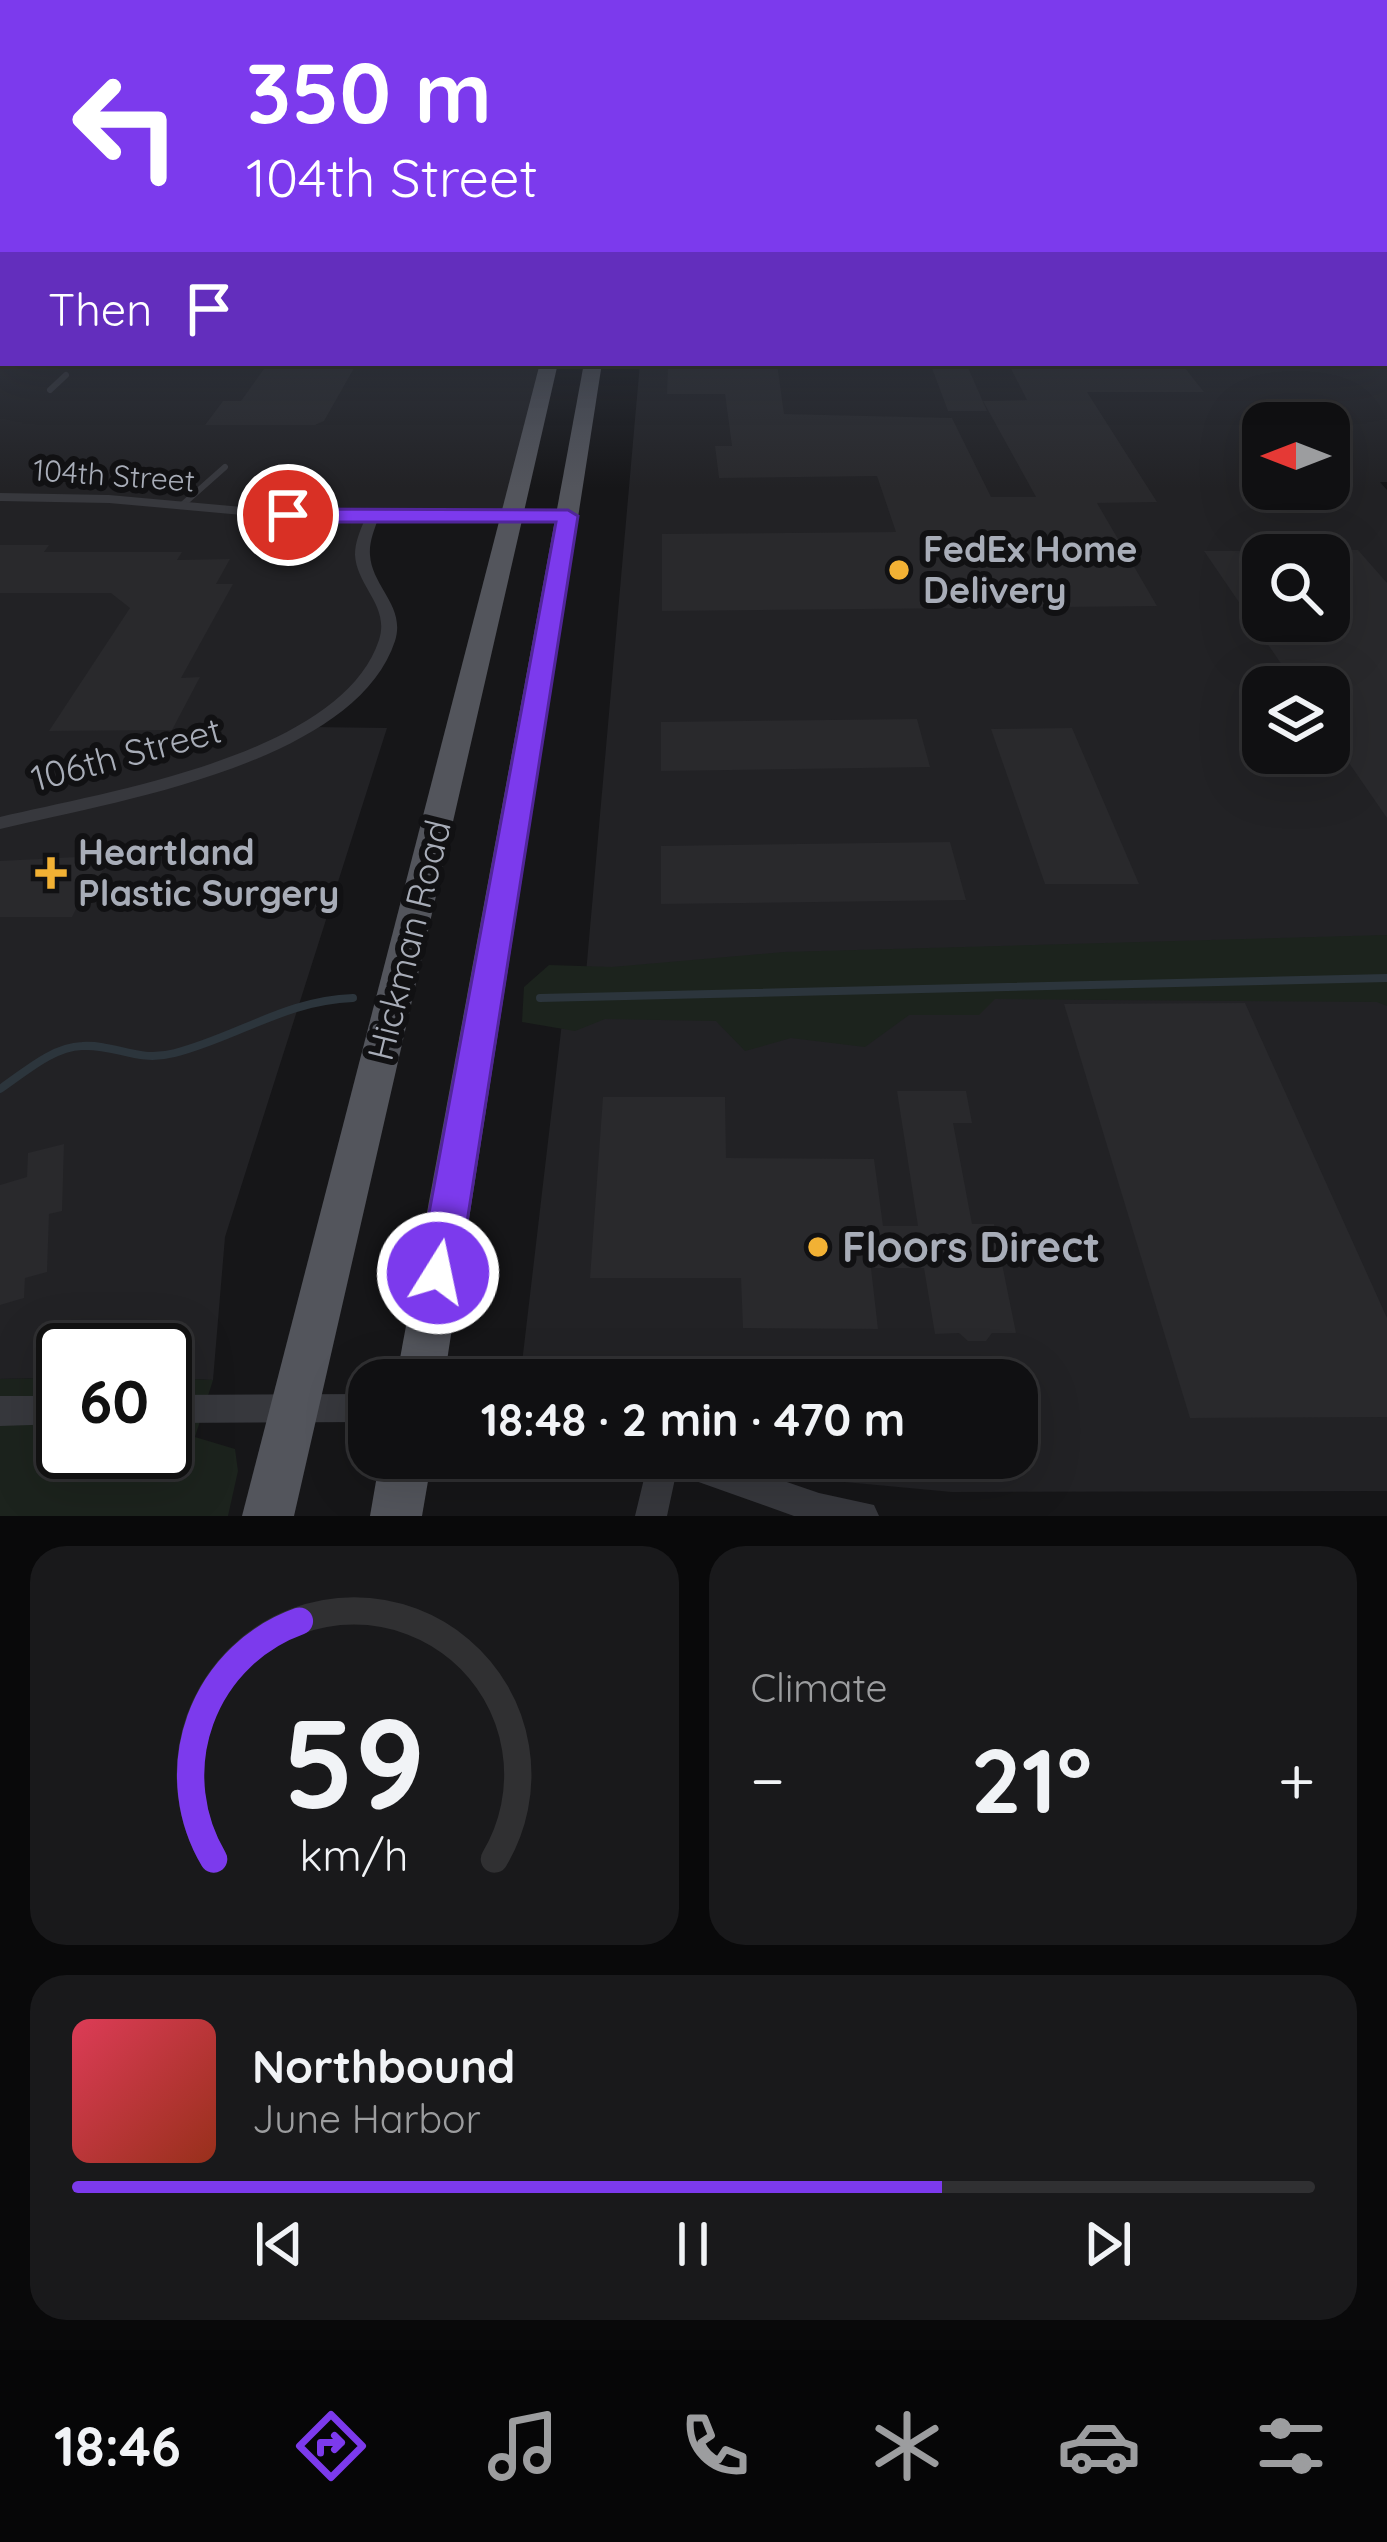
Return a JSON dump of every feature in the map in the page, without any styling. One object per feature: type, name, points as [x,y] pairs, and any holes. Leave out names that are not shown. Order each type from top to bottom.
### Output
[{"type":"main road","name":"Hickman Road","points":[[268,1516],[548,366]]},
{"type":"main road","name":"Hickman Road","points":[[424,1359],[593,366]]},
{"type":"main road","points":[[396,1516],[402,1479]]},
{"type":"street","name":"104th Street","points":[[0,497],[372,518],[568,516]]},
{"type":"street","name":"106th Street","points":[[0,823],[212,768],[269,746],[336,708],[367,678],[389,639],[388,610],[365,574],[359,554],[372,518]]},
{"type":"street","points":[[192,1409],[348,1408]]},
{"type":"street","points":[[0,1411],[36,1410]]},
{"type":"street","points":[[651,1516],[662,1479]]},
{"type":"street","points":[[730,1479],[819,1509],[862,1516]]},
{"type":"lane","points":[[50,390],[66,375]]},
{"type":"lane","points":[[181,506],[226,467]]},
{"type":"shaded area","points":[[0,366],[548,366],[512,516],[372,518],[359,554],[388,610],[377,665],[312,727],[387,728],[225,1237],[213,1380],[192,1379],[192,1323],[36,1323],[36,1378],[0,1379]]},
{"type":"shaded area","points":[[640,366],[1387,366],[1387,482],[1380,482],[1387,490],[1387,1491],[952,1492],[812,1479],[1038,1479],[1038,1359],[522,1359],[565,997],[584,996]]},
{"type":"shaded area","points":[[1387,935],[1387,1006],[1377,1002],[995,999],[979,1015],[909,1015],[865,1047],[791,1038],[745,1051],[716,1021],[605,1019],[575,1031],[522,1022],[524,987],[549,965],[612,967],[784,952]]},
{"type":"shaded area","points":[[36,1378],[36,1479],[192,1479],[192,1379],[213,1380],[195,1437],[235,1449],[238,1471],[228,1516],[0,1516],[0,1379]]},
{"type":"building","points":[[266,366],[355,366],[324,421],[315,425],[205,425],[223,401],[241,401]]},
{"type":"building","points":[[668,366],[777,366],[784,414],[952,418],[991,497],[1036,497],[983,401],[1027,400],[1010,366],[1183,366],[1204,392],[1087,392],[1157,502],[1097,503],[1157,606],[662,611],[662,534],[896,532],[877,476],[719,478],[715,446],[732,446],[725,394],[667,394]]},
{"type":"building","points":[[931,366],[967,366],[987,411],[948,411]]},
{"type":"building","points":[[0,545],[49,545],[44,552],[182,552],[177,560],[230,559],[216,584],[233,584],[181,678],[200,677],[172,730],[49,731],[130,608],[111,593],[0,593]]},
{"type":"building","points":[[1350,550],[1358,550],[1387,583],[1387,818],[1350,764],[1350,666],[1283,666],[1266,642],[1350,642]]},
{"type":"building","points":[[1204,551],[1242,551],[1242,607]]},
{"type":"building","points":[[917,719],[930,767],[661,771],[661,722]]},
{"type":"building","points":[[1072,728],[1139,884],[1045,884],[991,729]]},
{"type":"building","points":[[950,842],[966,900],[661,904],[661,846]]},
{"type":"building","name":"Heartland Plastic Surgery","points":[[84,844],[110,844],[102,859],[109,859],[97,881],[90,881],[72,917],[0,917],[0,861],[77,857]]},
{"type":"building","points":[[1245,1003],[1387,1318],[1387,1417],[1190,1418],[1064,1004]]},
{"type":"building","points":[[897,1091],[966,1091],[972,1123],[953,1123],[972,1224],[994,1224],[1016,1333],[992,1333],[986,1341],[968,1341],[959,1333],[935,1334],[924,1268],[871,1268],[878,1329],[743,1328],[741,1278],[590,1278],[603,1097],[725,1097],[726,1158],[874,1159],[883,1226],[918,1226]]},
{"type":"building","points":[[64,1144],[62,1211],[49,1214],[47,1272],[25,1278],[24,1298],[0,1305],[0,1185],[27,1177],[28,1153]]},
{"type":"waterway","points":[[540,998],[1387,978]]},
{"type":"waterway","points":[[0,1089],[71,1047],[94,1046],[138,1055],[175,1053],[306,1005],[353,998]]},
{"type":"place","name":"FedEx Home Delivery","points":[[899,570]]},
{"type":"place","name":"Heartland Plastic Surgery","points":[[51,873]]},
{"type":"place","name":"Floors Direct","points":[[818,1247]]},
{"type":"route","points":[[288,515],[568,516],[438,1273]]}]
